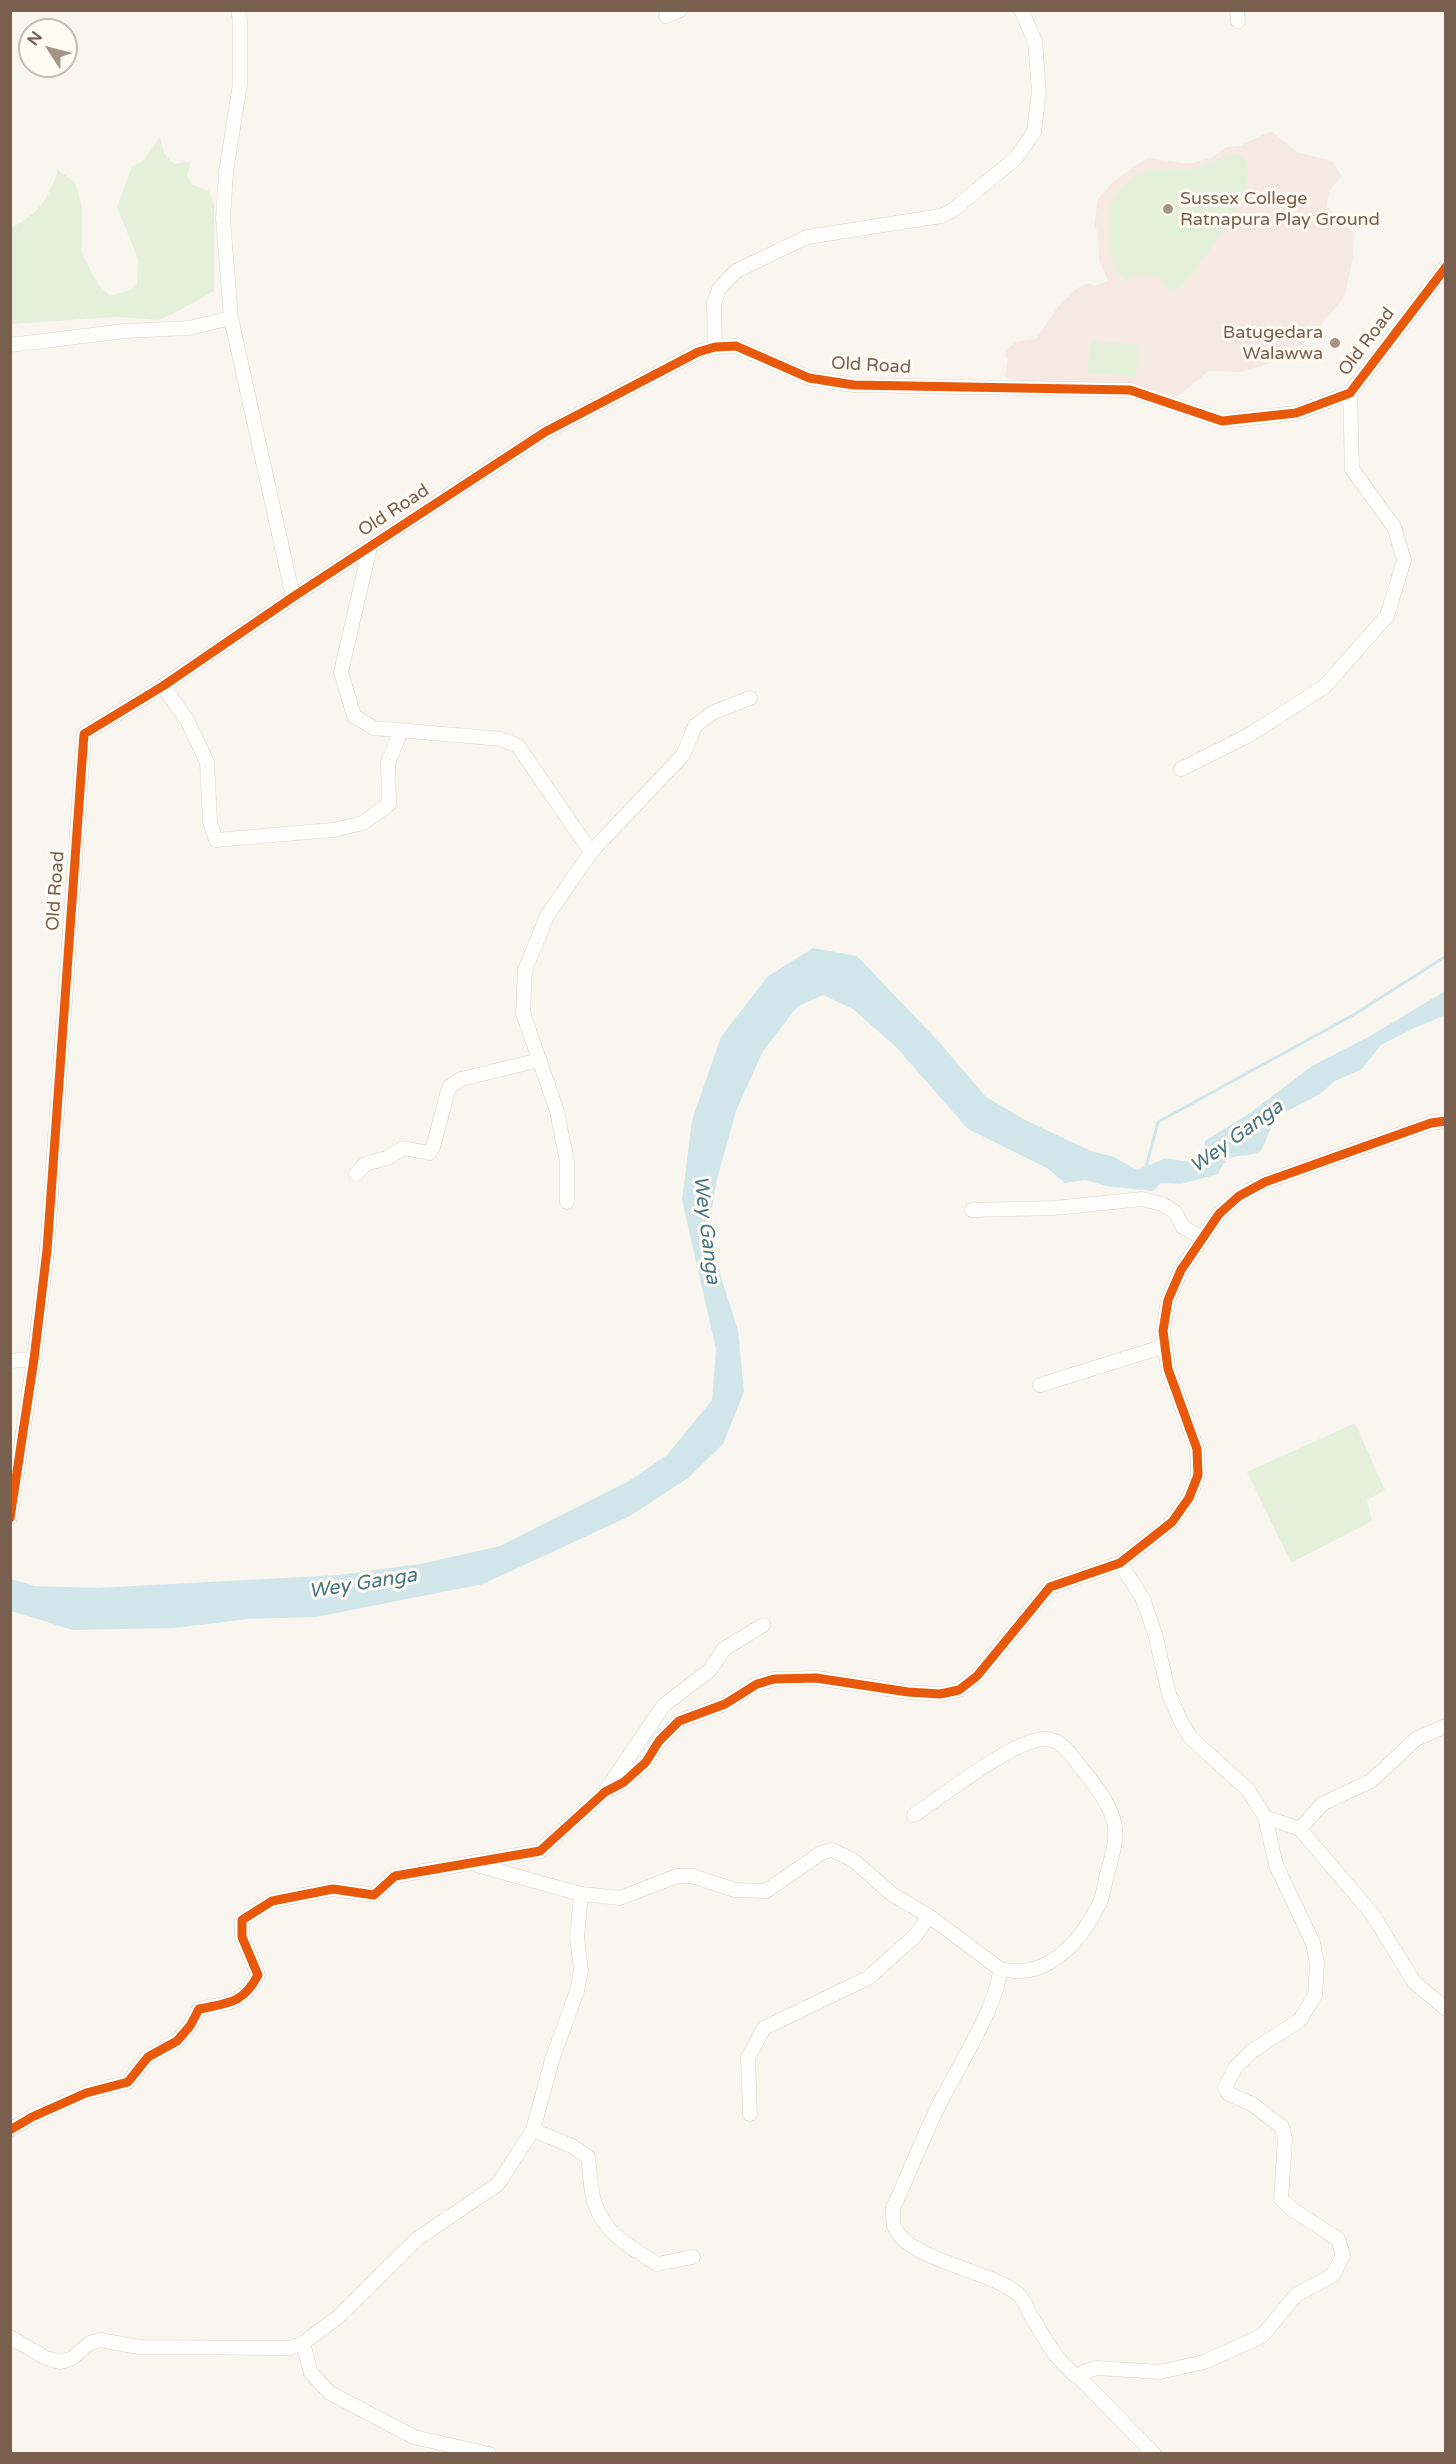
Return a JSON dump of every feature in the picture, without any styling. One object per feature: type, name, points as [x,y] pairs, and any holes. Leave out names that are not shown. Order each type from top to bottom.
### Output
[{"type":"street","points":[[238,10],[240,84],[226,172],[223,219],[231,318],[293,597]]},
{"type":"street","points":[[666,16],[680,10]]},
{"type":"street","points":[[715,347],[714,304],[719,289],[736,271],[807,237],[941,216],[953,210],[1016,158],[1034,132],[1040,91],[1035,41],[1021,10]]},
{"type":"street","name":"Old Road","points":[[10,1518],[34,1359],[49,1227],[84,734],[163,686],[293,597],[545,432],[698,352],[715,347],[736,346],[809,378],[843,383],[1130,390],[1222,421],[1296,413],[1350,393],[1446,267]]},
{"type":"street","points":[[10,345],[125,331],[189,328],[231,318]]},
{"type":"street","points":[[1181,769],[1250,735],[1324,687],[1387,616],[1404,560],[1394,527],[1352,469],[1350,393]]},
{"type":"street","points":[[370,547],[341,672],[354,716],[374,728],[501,739],[518,746],[591,852]]},
{"type":"street","points":[[163,686],[187,720],[207,762],[210,822],[216,840],[333,830],[363,823],[389,804],[388,763],[401,731]]},
{"type":"street","points":[[567,1202],[567,1162],[557,1111],[523,1013],[525,970],[547,916],[591,852],[683,755],[695,726],[712,713],[750,698]]},
{"type":"street","points":[[356,1174],[364,1164],[387,1158],[403,1148],[429,1153],[433,1148],[449,1086],[461,1079],[540,1060]]},
{"type":"street","points":[[605,1792],[632,1776],[646,1762],[659,1741],[679,1721],[725,1704],[757,1684],[774,1680],[816,1678],[908,1692],[940,1694],[958,1690],[977,1676],[1050,1587],[1120,1563],[1172,1522],[1189,1498],[1198,1475],[1197,1449],[1168,1369],[1164,1331],[1168,1300],[1181,1270],[1202,1238],[1219,1214],[1239,1196],[1265,1182],[1431,1124],[1446,1121]]},
{"type":"street","points":[[972,1210],[1055,1208],[1142,1200],[1162,1204],[1175,1212],[1183,1227],[1202,1238]]},
{"type":"street","points":[[1040,1385],[1165,1346]]},
{"type":"street","points":[[10,1361],[34,1359]]},
{"type":"street","points":[[1081,2379],[1084,2372],[1097,2368],[1160,2372],[1204,2362],[1263,2336],[1296,2295],[1333,2275],[1343,2255],[1338,2239],[1293,2210],[1281,2199],[1285,2139],[1282,2127],[1252,2104],[1229,2094],[1226,2088],[1235,2068],[1252,2051],[1300,2020],[1315,1995],[1317,1964],[1313,1943],[1276,1865],[1265,1817],[1248,1790],[1191,1738],[1181,1722],[1169,1694],[1155,1634],[1143,1599],[1120,1563]]},
{"type":"street","points":[[10,2130],[32,2116],[86,2092],[128,2082],[148,2056],[177,2041],[190,2026],[199,2009],[235,2001],[250,1991],[258,1975],[242,1937],[242,1920],[272,1901],[333,1889],[374,1895],[395,1876],[540,1851],[605,1792],[664,1705],[710,1670],[724,1649],[763,1625]]},
{"type":"street","points":[[1300,1830],[1322,1804],[1371,1781],[1416,1739],[1446,1726]]},
{"type":"street","points":[[475,1864],[581,1894],[620,1898],[677,1876],[692,1876],[735,1890],[766,1891],[821,1853],[832,1850],[853,1860],[893,1894],[929,1916],[1000,1969],[1014,1973],[1035,1970],[1060,1957],[1071,1947],[1100,1901],[1115,1842],[1114,1823],[1106,1801],[1061,1743],[1046,1739],[1027,1742],[914,1815]]},
{"type":"street","points":[[1265,1817],[1300,1830],[1373,1915],[1414,1982],[1446,2009]]},
{"type":"street","points":[[10,2337],[46,2358],[60,2362],[71,2359],[90,2343],[100,2340],[139,2347],[290,2348],[303,2343],[338,2317],[417,2239],[498,2184],[532,2130],[552,2060],[577,1991],[580,1971],[577,1937],[581,1894]]},
{"type":"street","points":[[750,2114],[748,2058],[765,2028],[868,1978],[916,1935],[929,1916]]},
{"type":"street","points":[[1000,1969],[999,1982],[991,2005],[939,2104],[893,2208],[894,2225],[901,2237],[915,2249],[1003,2284],[1019,2296],[1053,2352],[1072,2374],[1081,2379],[1154,2454]]},
{"type":"street","points":[[532,2130],[572,2146],[588,2157],[597,2209],[622,2243],[657,2264],[693,2257]]},
{"type":"street","points":[[303,2343],[311,2373],[330,2393],[414,2437],[489,2454]]},
{"type":"shaded area","points":[[1271,131],[1297,152],[1332,161],[1342,176],[1329,191],[1327,207],[1354,233],[1353,256],[1345,296],[1313,335],[1285,358],[1242,372],[1209,371],[1169,403],[1071,385],[1040,385],[1005,377],[1007,361],[1005,354],[1009,348],[1016,342],[1036,339],[1058,307],[1076,289],[1089,283],[1095,286],[1108,281],[1099,260],[1098,234],[1094,225],[1098,199],[1112,183],[1149,158],[1190,164],[1212,157],[1227,147],[1239,146]]},
{"type":"green space","points":[[160,137],[164,153],[174,164],[191,161],[187,176],[193,185],[209,191],[214,204],[214,291],[158,320],[117,317],[11,324],[11,228],[29,217],[41,205],[58,170],[75,182],[82,207],[82,253],[97,283],[110,296],[130,290],[137,283],[138,259],[117,207],[132,166],[142,162]]},
{"type":"green space","points":[[1233,153],[1243,157],[1248,168],[1245,188],[1239,204],[1222,234],[1179,289],[1169,292],[1160,277],[1142,275],[1127,281],[1118,274],[1109,252],[1109,206],[1119,190],[1136,175],[1151,169],[1193,169]]},
{"type":"green space","points":[[1091,340],[1139,345],[1136,377],[1087,373]]},
{"type":"green space","points":[[1355,1423],[1385,1490],[1367,1500],[1372,1521],[1291,1563],[1247,1472]]},
{"type":"water","name":"Wey Ganga","points":[[813,948],[857,956],[940,1043],[986,1097],[1025,1120],[1091,1151],[1114,1157],[1137,1170],[1166,1158],[1196,1163],[1203,1155],[1205,1141],[1250,1113],[1312,1066],[1370,1036],[1445,991],[1445,1015],[1381,1045],[1362,1069],[1335,1081],[1320,1094],[1276,1117],[1261,1151],[1231,1158],[1226,1161],[1218,1174],[1181,1184],[1161,1183],[1153,1191],[1106,1186],[1086,1180],[1065,1183],[1047,1168],[968,1129],[897,1048],[853,1009],[823,995],[797,1007],[763,1051],[736,1111],[717,1179],[710,1221],[722,1281],[738,1330],[744,1392],[723,1444],[688,1478],[630,1516],[483,1584],[316,1617],[248,1619],[173,1628],[73,1630],[11,1611],[11,1579],[35,1586],[98,1588],[338,1575],[420,1564],[500,1546],[629,1481],[667,1455],[712,1400],[716,1349],[682,1200],[692,1120],[721,1037],[767,977]]},
{"type":"waterway","points":[[1145,1171],[1158,1122],[1355,1014],[1446,956]]},
{"type":"cycle path","points":[[10,1518],[34,1359],[47,1250],[84,734],[163,686],[293,597],[545,432],[698,352],[715,347],[736,346],[809,378],[854,385],[1130,390],[1222,421],[1296,413],[1350,393],[1446,267]]},
{"type":"cycle path","points":[[10,2130],[32,2117],[86,2093],[128,2082],[148,2057],[177,2041],[190,2026],[199,2009],[234,2001],[247,1992],[258,1975],[242,1937],[242,1920],[272,1901],[333,1889],[374,1895],[395,1876],[540,1851],[605,1792],[624,1782],[646,1762],[659,1741],[679,1721],[725,1704],[757,1684],[774,1679],[816,1678],[908,1692],[940,1694],[959,1690],[977,1676],[1050,1587],[1120,1563],[1172,1522],[1189,1498],[1198,1475],[1197,1449],[1168,1369],[1163,1331],[1168,1300],[1181,1270],[1219,1214],[1239,1196],[1265,1182],[1431,1123],[1446,1121]]},
{"type":"place","name":"Sussex College Ratnapura Play Ground","points":[[1168,209]]},
{"type":"place","name":"Batugedara Walawwa","points":[[1335,343]]}]
